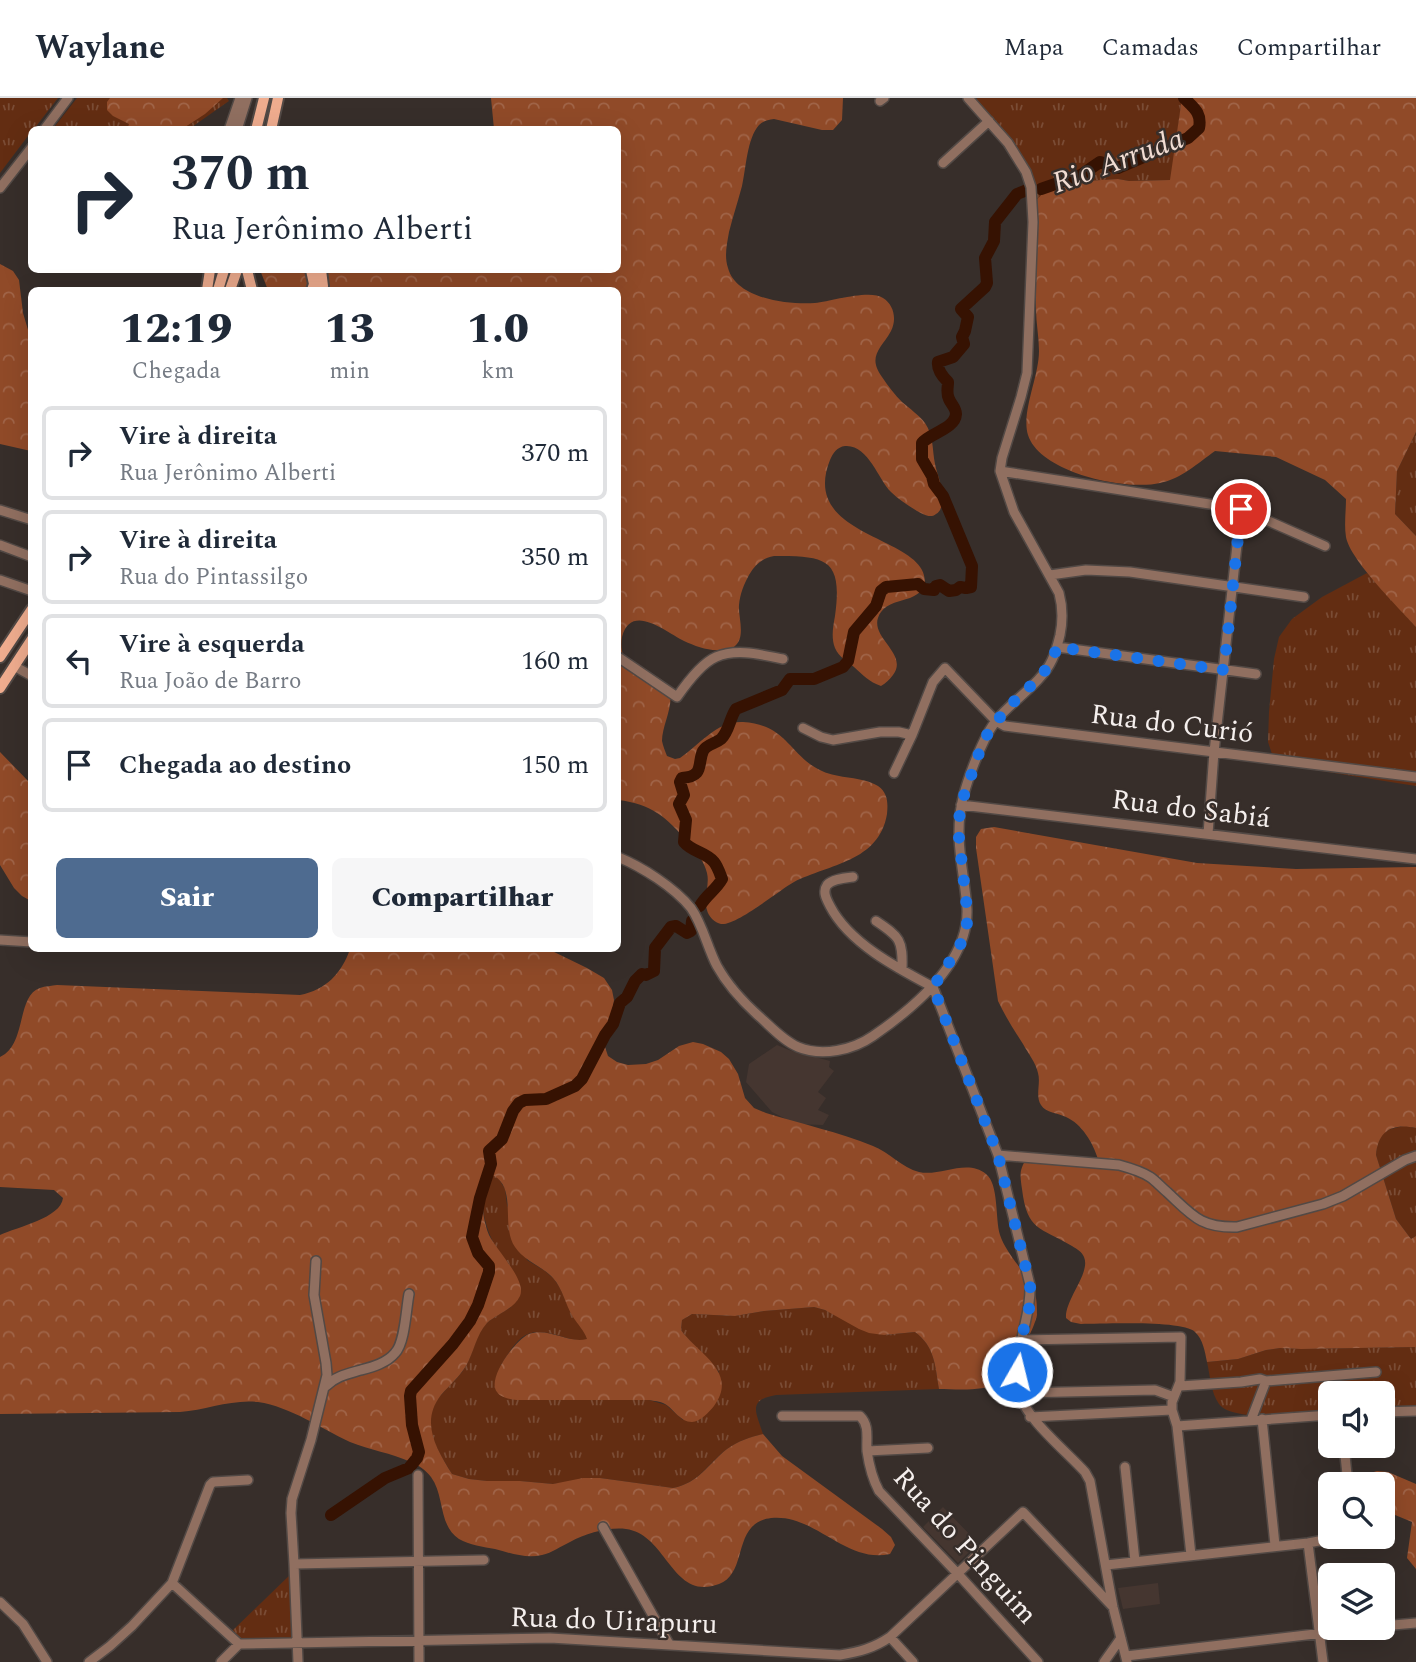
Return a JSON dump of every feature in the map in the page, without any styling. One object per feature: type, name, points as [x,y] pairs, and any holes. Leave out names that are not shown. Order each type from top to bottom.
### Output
[{"type":"main road","points":[[257,126],[264,98]]},
{"type":"main road","points":[[272,126],[278,98]]},
{"type":"main road","points":[[0,657],[28,616]]},
{"type":"main road","points":[[0,688],[28,645]]},
{"type":"street","points":[[47,126],[68,98]]},
{"type":"street","points":[[230,126],[240,98]]},
{"type":"street","points":[[238,126],[247,98]]},
{"type":"street","points":[[621,859],[648,873],[679,895],[699,922],[716,965],[727,983],[749,1008],[788,1041],[814,1052],[847,1048],[887,1026],[933,987],[964,937],[967,909],[959,838],[961,804],[984,739],[996,721],[1051,663],[1062,622],[1059,593],[1014,512],[1000,471],[1027,373],[1033,206],[1031,187],[1026,172],[1008,143],[968,98]]},
{"type":"street","points":[[943,163],[989,121]]},
{"type":"street","points":[[0,188],[28,152]]},
{"type":"street","points":[[1000,471],[1241,509],[1325,545]]},
{"type":"street","points":[[1208,834],[1214,752],[1241,509]]},
{"type":"street","points":[[0,510],[28,519]]},
{"type":"street","points":[[0,545],[28,556]]},
{"type":"street","points":[[1049,575],[1086,570],[1130,572],[1304,597]]},
{"type":"street","points":[[0,580],[28,590]]},
{"type":"street","points":[[1057,647],[1255,674]]},
{"type":"street","points":[[621,659],[677,696],[716,657],[736,653],[761,654],[783,659]]},
{"type":"street","points":[[14,666],[28,674]]},
{"type":"street","points":[[894,773],[933,682],[945,668],[996,721]]},
{"type":"street","name":"Rua do Curió","points":[[996,721],[1005,726],[1416,777]]},
{"type":"street","points":[[803,727],[833,740],[880,732],[912,734]]},
{"type":"street","name":"Rua do Sabiá","points":[[961,804],[1416,859]]},
{"type":"street","points":[[853,877],[827,885],[826,900],[849,932],[863,944],[933,987],[998,1155],[1030,1285],[1031,1301],[1021,1340],[1017,1372],[1019,1393],[1030,1416],[1085,1472],[1090,1481],[1113,1607],[1126,1659],[1318,1632]]},
{"type":"street","points":[[876,921],[899,939],[902,970]]},
{"type":"street","points":[[0,940],[28,942]]},
{"type":"street","points":[[998,1155],[1119,1165],[1138,1171],[1151,1177],[1195,1218],[1209,1225],[1223,1227],[1237,1227],[1323,1204],[1416,1156]]},
{"type":"street","points":[[298,1662],[295,1564],[290,1513],[326,1386],[327,1363],[314,1295],[316,1261]]},
{"type":"street","points":[[326,1386],[332,1379],[382,1362],[394,1355],[401,1340],[409,1294]]},
{"type":"street","points":[[1021,1340],[1181,1337],[1180,1386],[1174,1396],[1172,1410],[1177,1426],[1191,1555]]},
{"type":"street","points":[[1180,1386],[1376,1372]]},
{"type":"street","points":[[1251,1420],[1266,1381]]},
{"type":"street","points":[[1019,1393],[1155,1390],[1174,1396]]},
{"type":"street","points":[[1030,1416],[1172,1410]]},
{"type":"street","points":[[1395,1412],[1416,1411]]},
{"type":"street","name":"Rua do Pinguim","points":[[782,1416],[860,1416],[865,1421],[867,1451],[873,1480],[879,1491],[1038,1662]]},
{"type":"street","points":[[1177,1426],[1318,1416]]},
{"type":"street","points":[[1262,1419],[1275,1545]]},
{"type":"street","points":[[867,1451],[928,1448]]},
{"type":"street","points":[[1125,1466],[1135,1561]]},
{"type":"street","points":[[418,1475],[419,1662]]},
{"type":"street","points":[[89,1662],[132,1626],[172,1583],[210,1485],[214,1482],[248,1479]]},
{"type":"street","name":"Rua do Uirapuru","points":[[239,1644],[550,1638],[840,1655],[863,1651],[890,1637],[1023,1512],[1113,1607]]},
{"type":"street","points":[[603,1527],[669,1644]]},
{"type":"street","points":[[1106,1565],[1318,1541]]},
{"type":"street","points":[[1308,1543],[1318,1617]]},
{"type":"street","points":[[295,1564],[485,1560]]},
{"type":"street","points":[[172,1583],[239,1644],[221,1662]]},
{"type":"street","points":[[0,1602],[23,1624],[47,1662]]},
{"type":"street","points":[[1395,1625],[1416,1623]]},
{"type":"street","points":[[890,1637],[913,1662]]},
{"type":"street","points":[[1104,1662],[1121,1638]]},
{"type":"street","points":[[1321,1640],[1323,1662]]},
{"type":"shaded area","points":[[777,1045],[830,1061],[829,1067],[834,1071],[818,1092],[826,1098],[818,1110],[829,1115],[823,1125],[796,1124],[772,1112],[746,1082],[749,1064]]},
{"type":"shaded area","points":[[943,1507],[978,1543],[958,1563],[923,1527]]},
{"type":"shaded area","points":[[1158,1583],[1160,1604],[1123,1609],[1118,1588]]},
{"type":"green space","points":[[0,98],[58,98],[36,126],[28,126],[28,135],[0,173]]},
{"type":"green space","points":[[77,98],[227,98],[229,101],[193,126],[55,126]]},
{"type":"green space","points":[[110,98],[223,98],[187,126],[128,126],[107,110]]},
{"type":"green space","points":[[491,98],[843,98],[842,120],[833,130],[774,119],[759,125],[749,146],[726,250],[728,268],[733,278],[741,287],[765,298],[792,303],[815,303],[869,295],[883,298],[892,308],[894,322],[877,353],[876,363],[892,390],[928,428],[941,487],[940,511],[926,516],[900,500],[886,486],[866,456],[853,447],[845,446],[834,453],[825,487],[833,507],[849,523],[911,557],[923,571],[924,589],[912,597],[887,606],[877,621],[878,629],[896,659],[897,667],[881,686],[866,678],[835,648],[833,632],[837,597],[833,572],[827,564],[807,557],[774,556],[756,565],[742,589],[739,605],[740,637],[730,649],[706,649],[684,641],[650,622],[641,621],[633,622],[627,627],[621,642],[621,287],[267,287],[261,273],[621,273],[621,126],[494,126]]},
{"type":"green space","points":[[977,98],[1182,98],[1171,180],[1069,182],[1034,202],[1033,188],[977,103]]},
{"type":"green space","points":[[1182,98],[1416,98],[1416,432],[1397,471],[1395,514],[1416,536],[1416,627],[1376,584],[1349,547],[1345,523],[1346,499],[1325,480],[1276,457],[1215,451],[1168,481],[1145,485],[1106,481],[1066,469],[1049,460],[1036,448],[1028,435],[1028,405],[1039,351],[1034,202],[1047,190],[1069,182],[1170,180]]},
{"type":"green space","points":[[0,264],[13,271],[19,280],[28,330],[28,450],[0,444]]},
{"type":"green space","points":[[1416,432],[1416,536],[1395,514],[1397,471]]},
{"type":"green space","points":[[1367,573],[1416,627],[1416,786],[1296,767],[1279,761],[1272,754],[1268,742],[1274,659],[1279,637],[1292,619],[1322,597]]},
{"type":"green space","points":[[621,642],[624,657],[628,662],[659,678],[668,688],[670,707],[662,741],[667,756],[680,758],[709,734],[725,725],[743,722],[758,724],[779,735],[802,758],[822,771],[878,786],[886,795],[887,814],[882,830],[863,852],[794,882],[736,920],[721,924],[709,915],[706,905],[707,873],[697,853],[673,825],[658,813],[621,800]]},
{"type":"green space","points":[[0,752],[28,781],[28,899],[14,888],[0,865]]},
{"type":"green space","points":[[994,827],[1197,863],[1296,869],[1416,867],[1416,1128],[1400,1127],[1388,1130],[1377,1146],[1376,1155],[1396,1219],[1411,1239],[1416,1236],[1416,1347],[1280,1348],[1238,1359],[1207,1362],[1200,1338],[1188,1328],[1159,1324],[1081,1324],[1066,1318],[1069,1303],[1084,1271],[1084,1257],[1077,1249],[1043,1231],[1032,1220],[1024,1203],[1021,1169],[1027,1158],[1098,1159],[1090,1141],[1077,1124],[1041,1105],[1036,1066],[998,1001],[976,848],[976,837],[981,829]]},
{"type":"green space","points":[[349,952],[554,952],[604,978],[612,990],[614,1000],[605,1047],[608,1056],[617,1062],[628,1065],[646,1064],[658,1060],[679,1046],[693,1042],[703,1044],[729,1059],[738,1074],[745,1098],[754,1108],[873,1146],[919,1172],[970,1168],[986,1174],[995,1193],[1000,1235],[1027,1278],[1037,1304],[1035,1322],[1026,1341],[1015,1362],[997,1383],[977,1389],[939,1389],[930,1350],[915,1332],[884,1335],[869,1333],[814,1307],[735,1316],[692,1314],[682,1320],[681,1330],[713,1364],[722,1383],[714,1406],[695,1422],[684,1420],[663,1403],[649,1400],[517,1400],[503,1397],[497,1392],[495,1386],[499,1369],[523,1337],[536,1332],[587,1339],[556,1282],[515,1247],[509,1228],[507,1196],[499,1179],[490,1174],[485,1177],[483,1184],[483,1214],[489,1235],[515,1274],[521,1289],[514,1304],[483,1328],[466,1366],[435,1405],[431,1425],[433,1435],[452,1474],[487,1481],[553,1484],[583,1478],[600,1478],[673,1488],[697,1477],[731,1446],[763,1434],[782,1456],[891,1537],[895,1545],[890,1554],[859,1552],[802,1523],[771,1518],[750,1529],[734,1570],[728,1578],[719,1584],[703,1587],[690,1584],[651,1542],[626,1529],[590,1533],[549,1553],[536,1556],[518,1555],[463,1541],[452,1533],[448,1526],[435,1485],[422,1468],[350,1442],[294,1413],[258,1402],[238,1402],[180,1412],[0,1414],[0,1235],[47,1216],[55,1211],[63,1198],[54,1190],[0,1187],[0,1057],[14,1042],[27,1000],[32,993],[42,987],[57,985],[300,995],[325,985],[342,966]]},
{"type":"green space","points":[[1405,1126],[1416,1128],[1416,1236],[1411,1239],[1396,1219],[1376,1155],[1384,1133]]},
{"type":"green space","points":[[490,1174],[497,1176],[505,1189],[507,1205],[527,1260],[554,1279],[588,1340],[574,1340],[538,1332],[530,1333],[518,1341],[501,1365],[533,1400],[649,1400],[666,1405],[683,1420],[719,1372],[681,1330],[682,1320],[692,1314],[735,1316],[814,1307],[884,1335],[915,1332],[930,1350],[939,1389],[767,1397],[757,1404],[756,1408],[763,1434],[731,1446],[690,1482],[673,1488],[600,1478],[553,1484],[487,1481],[452,1474],[431,1433],[432,1411],[466,1366],[484,1326],[511,1307],[513,1272],[493,1243],[484,1215],[483,1186],[485,1177]]},
{"type":"green space","points":[[1416,1347],[1416,1407],[1395,1408],[1395,1381],[1318,1381],[1318,1414],[1271,1416],[1239,1414],[1227,1410],[1216,1400],[1207,1362],[1238,1359],[1280,1348]]},
{"type":"green space","points":[[1395,1475],[1416,1484],[1416,1569],[1407,1558],[1412,1522],[1395,1515]]},
{"type":"green space","points":[[294,1571],[295,1641],[245,1642],[232,1631]]},
{"type":"waterway","name":"Rio Arruda","points":[[1041,189],[1081,175],[1100,162],[1118,168],[1188,138],[1199,128],[1199,118],[1184,98]]},
{"type":"waterway","name":"Rio Arruda","points":[[700,906],[722,879],[711,859],[684,842],[686,820],[679,804],[684,795],[680,782],[682,778],[697,772],[703,751],[724,736],[736,709],[782,690],[790,679],[814,679],[843,667],[848,661],[854,632],[876,606],[881,591],[886,587],[918,584],[924,589],[934,590],[940,585],[949,591],[971,587],[972,566],[943,496],[922,459],[922,443],[955,419],[956,412],[948,395],[948,382],[939,371],[938,362],[953,357],[964,344],[962,337],[968,317],[961,309],[987,283],[985,258],[994,241],[995,222],[1017,194],[1027,190]]},
{"type":"waterway","name":"Rio Arruda","points":[[331,1515],[385,1478],[409,1468],[417,1458],[419,1452],[412,1425],[411,1391],[453,1344],[478,1305],[489,1266],[478,1253],[472,1237],[491,1164],[489,1151],[502,1139],[513,1111],[525,1100],[546,1099],[575,1086],[582,1079],[613,1024],[620,1003],[642,974],[654,971],[655,948],[671,927],[676,926],[687,933],[691,931],[692,921]]},
{"type":"route","points":[[1017,1372],[1021,1340],[1031,1301],[1030,1285],[998,1155],[933,987],[958,949],[967,923],[959,838],[961,804],[984,739],[1006,709],[1051,663],[1057,647],[1224,670],[1241,509]]}]
